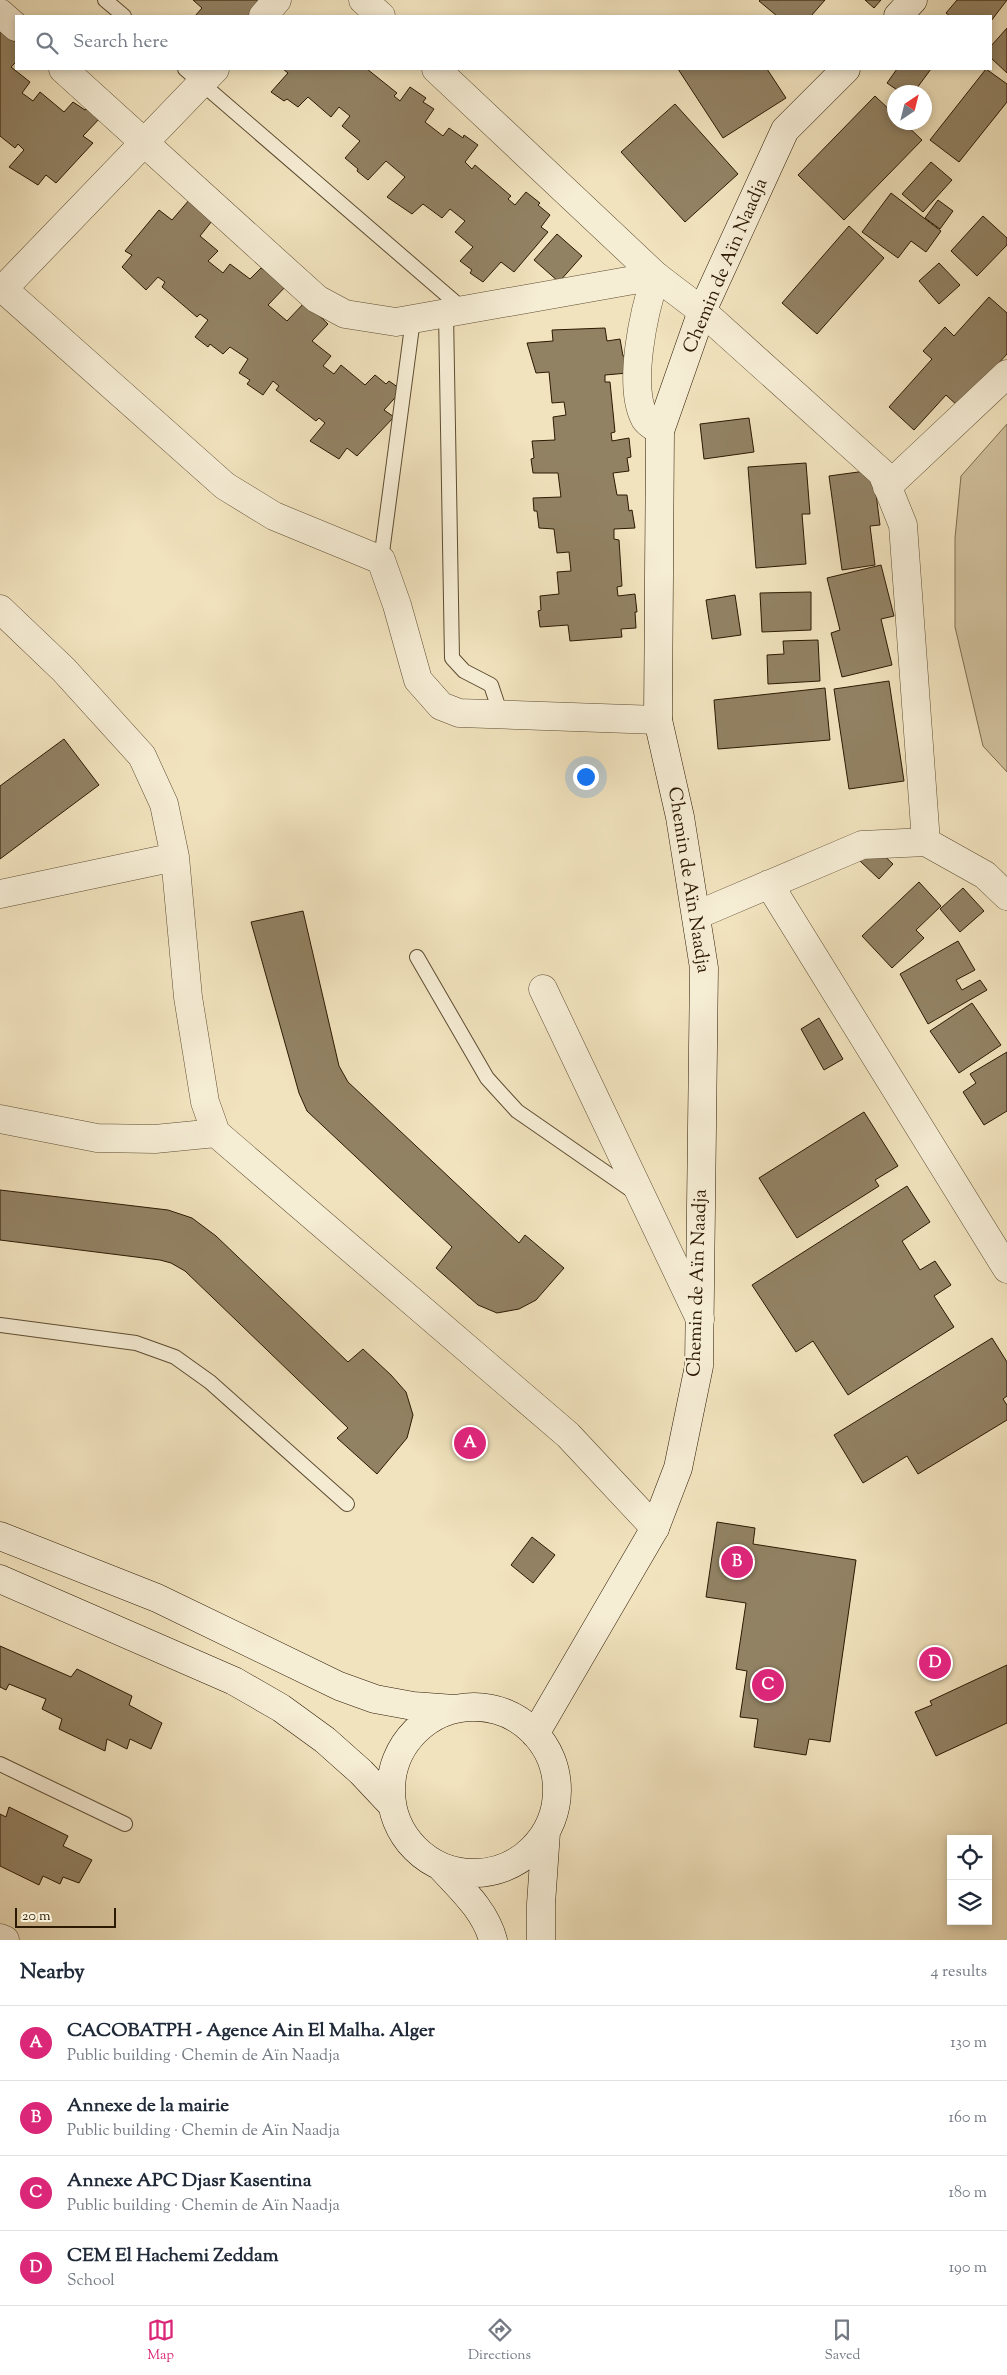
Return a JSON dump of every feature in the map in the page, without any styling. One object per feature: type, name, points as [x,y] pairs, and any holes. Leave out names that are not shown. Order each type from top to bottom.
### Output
[{"type":"street","points":[[264,15],[278,0]]},
{"type":"street","points":[[363,0],[380,15]]},
{"type":"street","points":[[899,15],[914,0]]},
{"type":"street","points":[[0,12],[15,26]]},
{"type":"street","points":[[64,70],[317,299],[345,314],[396,322],[656,276]]},
{"type":"street","points":[[437,70],[656,276],[702,311],[882,473],[903,525],[926,842]]},
{"type":"street","name":"Chemin de Aïn Naadja","points":[[535,1734],[655,1528],[678,1468],[699,1366],[704,968],[680,817],[658,720],[660,430],[702,311],[786,130],[845,70]]},
{"type":"street","points":[[200,74],[146,143],[2,288],[225,486],[274,516],[381,560],[397,605],[418,680],[440,706],[459,714],[658,720]]},
{"type":"street","points":[[656,276],[648,296],[638,344],[639,394],[646,419],[660,430]]},
{"type":"street","points":[[887,487],[1007,374]]},
{"type":"street","points":[[0,609],[64,670],[142,756],[164,804],[175,857],[188,997],[205,1102],[216,1133],[568,1435],[655,1528]]},
{"type":"street","points":[[697,915],[862,845],[926,842],[985,875],[1007,896]]},
{"type":"street","points":[[0,894],[175,857]]},
{"type":"street","points":[[769,884],[1007,1269]]},
{"type":"street","points":[[543,989],[700,1319]]},
{"type":"street","points":[[0,1119],[97,1138],[155,1139],[216,1133]]},
{"type":"street","points":[[0,1536],[157,1598],[338,1686],[375,1700],[413,1706],[456,1709],[478,1708],[499,1711],[518,1720],[535,1734],[550,1756],[557,1782],[556,1807],[546,1832],[527,1855],[501,1870],[471,1874],[441,1867]]},
{"type":"street","points":[[0,1579],[234,1680],[281,1708],[325,1740],[361,1772],[392,1805]]},
{"type":"street","points":[[456,1709],[432,1719],[412,1735],[398,1756],[391,1780],[392,1805],[401,1831],[418,1852],[441,1867],[476,1906],[489,1926],[493,1940]]},
{"type":"street","points":[[541,1940],[541,1904],[546,1832]]},
{"type":"street","points":[[0,1938],[5,1940]]},
{"type":"lane","points":[[105,0],[123,15]]},
{"type":"lane","points":[[200,74],[455,312],[452,658],[464,671],[491,685],[501,715]]},
{"type":"lane","points":[[381,560],[413,319]]},
{"type":"lane","points":[[417,957],[487,1078],[517,1111],[643,1198]]},
{"type":"lane","points":[[0,1325],[136,1343],[175,1357],[210,1382],[347,1504]]},
{"type":"lane","points":[[0,1764],[125,1824]]},
{"type":"shaded area","points":[[1007,424],[1007,772],[983,746],[955,627],[955,538],[961,476]]},
{"type":"building","points":[[193,0],[271,0],[258,15],[196,15],[202,8]]},
{"type":"building","points":[[825,0],[812,15],[776,15],[759,1]]},
{"type":"building","points":[[865,0],[881,0],[874,8]]},
{"type":"building","points":[[957,0],[1007,0],[992,20],[992,15],[949,15],[946,13]]},
{"type":"building","points":[[1007,28],[1007,73],[992,59],[992,45]]},
{"type":"building","points":[[4,29],[15,42],[15,63],[11,67],[30,82],[22,93],[33,101],[40,92],[64,112],[73,102],[85,110],[88,108],[101,117],[83,136],[93,143],[56,183],[46,175],[38,185],[9,167],[24,150],[18,144],[15,148],[0,136],[0,33]]},
{"type":"building","points":[[284,70],[368,70],[397,93],[394,96],[400,101],[410,87],[426,98],[423,102],[434,109],[425,122],[443,136],[449,128],[463,138],[464,135],[478,145],[465,162],[472,169],[475,165],[511,196],[508,199],[515,205],[526,192],[540,203],[538,205],[550,215],[541,227],[548,232],[514,272],[501,262],[483,282],[470,273],[472,270],[460,261],[473,247],[455,232],[465,221],[450,209],[442,218],[423,204],[412,214],[387,197],[405,177],[386,161],[368,180],[357,171],[358,169],[345,158],[360,141],[342,126],[350,116],[339,107],[331,117],[308,97],[298,107],[287,99],[284,101],[271,92],[288,73]]},
{"type":"building","points":[[679,70],[768,70],[786,98],[723,138]]},
{"type":"building","points":[[896,70],[930,70],[919,85],[890,85],[887,83]]},
{"type":"building","points":[[985,70],[1007,84],[1007,102],[959,162],[930,140]]},
{"type":"building","points":[[875,96],[887,107],[887,130],[911,130],[922,140],[844,220],[798,175]]},
{"type":"building","points":[[675,104],[738,174],[685,222],[621,152]]},
{"type":"building","points":[[931,162],[952,180],[923,212],[902,194]]},
{"type":"building","points":[[891,193],[941,231],[926,252],[911,241],[898,258],[862,232]]},
{"type":"building","points":[[190,199],[212,221],[200,236],[218,251],[208,261],[223,273],[230,264],[250,279],[261,268],[287,285],[268,305],[287,321],[305,302],[328,324],[312,341],[331,356],[323,366],[334,374],[341,365],[365,385],[375,375],[386,384],[389,381],[402,390],[384,410],[394,417],[357,456],[347,448],[339,459],[310,441],[325,423],[319,418],[316,421],[276,390],[279,386],[273,381],[263,395],[247,384],[250,380],[239,373],[248,359],[230,347],[223,354],[210,344],[208,347],[195,337],[208,320],[200,314],[197,317],[162,287],[165,282],[158,277],[146,290],[122,267],[132,255],[125,251],[159,210],[172,220]]},
{"type":"building","points":[[938,200],[953,211],[940,229],[925,218]]},
{"type":"building","points":[[983,216],[1007,238],[1007,245],[977,276],[951,251]]},
{"type":"building","points":[[849,226],[884,258],[817,334],[782,303]]},
{"type":"building","points":[[557,234],[582,256],[559,282],[534,260]]},
{"type":"building","points":[[939,263],[960,285],[939,304],[919,281]]},
{"type":"building","points":[[989,297],[1007,313],[1007,354],[959,407],[946,395],[914,430],[889,407],[932,359],[923,351],[945,327],[954,336]]},
{"type":"building","points":[[605,328],[607,341],[620,339],[623,356],[626,356],[628,373],[605,375],[605,382],[610,382],[615,432],[611,433],[612,441],[629,438],[631,457],[627,458],[629,471],[613,473],[617,495],[627,495],[629,511],[632,510],[635,528],[614,529],[614,539],[619,540],[622,586],[617,587],[618,596],[635,594],[636,628],[621,629],[622,637],[570,641],[568,625],[540,627],[538,611],[541,610],[540,596],[559,594],[557,572],[571,571],[569,552],[557,553],[554,529],[539,528],[537,511],[534,511],[533,498],[561,497],[558,473],[533,473],[531,459],[534,458],[532,441],[555,440],[553,417],[566,415],[564,402],[552,403],[549,372],[536,373],[527,343],[553,341],[552,330]]},
{"type":"building","points":[[749,418],[754,452],[704,459],[700,424]]},
{"type":"building","points":[[806,463],[810,514],[802,514],[806,564],[756,568],[748,467]]},
{"type":"building","points":[[873,470],[880,525],[870,526],[875,565],[842,570],[829,476]]},
{"type":"building","points":[[881,565],[894,616],[881,619],[892,665],[842,677],[831,633],[840,630],[827,578]]},
{"type":"building","points":[[811,592],[811,630],[762,632],[760,593]]},
{"type":"building","points":[[735,595],[741,635],[712,639],[706,600]]},
{"type":"building","points":[[818,640],[820,681],[768,684],[767,655],[784,654],[783,641]]},
{"type":"building","points":[[889,681],[904,781],[849,789],[834,689]]},
{"type":"building","points":[[825,688],[830,740],[718,749],[714,700]]},
{"type":"building","points":[[64,739],[99,785],[0,859],[0,786]]},
{"type":"building","points":[[874,846],[893,864],[879,879],[860,861]]},
{"type":"building","points":[[919,882],[941,906],[916,930],[924,938],[892,968],[862,936]]},
{"type":"building","points":[[963,888],[984,911],[960,932],[940,909]]},
{"type":"building","points":[[303,911],[339,1066],[348,1082],[519,1243],[525,1235],[564,1268],[536,1300],[519,1309],[497,1313],[478,1305],[436,1268],[452,1247],[307,1111],[299,1093],[251,922]]},
{"type":"building","points":[[958,941],[975,970],[956,980],[962,990],[980,980],[987,990],[928,1024],[900,974]]},
{"type":"building","points":[[972,1003],[1001,1045],[959,1073],[930,1031]]},
{"type":"building","points":[[819,1018],[843,1059],[824,1070],[801,1029]]},
{"type":"building","points":[[1007,1052],[1007,1111],[984,1125],[963,1092],[976,1083],[970,1074]]},
{"type":"building","points":[[864,1112],[898,1166],[875,1180],[879,1186],[797,1238],[759,1178]]},
{"type":"building","points":[[907,1186],[930,1222],[902,1241],[920,1270],[935,1261],[951,1285],[934,1296],[954,1327],[848,1395],[813,1341],[796,1352],[752,1285]]},
{"type":"building","points":[[0,1190],[168,1210],[192,1218],[216,1236],[348,1362],[363,1349],[391,1375],[406,1392],[413,1415],[407,1438],[377,1474],[337,1438],[348,1428],[185,1271],[171,1263],[160,1260],[0,1240]]},
{"type":"building","points":[[992,1338],[1007,1362],[1007,1396],[1003,1399],[1007,1405],[1007,1420],[918,1474],[907,1456],[863,1483],[834,1435]]},
{"type":"building","points":[[717,1522],[755,1528],[753,1544],[856,1560],[830,1742],[809,1739],[806,1755],[754,1747],[758,1719],[740,1717],[747,1671],[736,1669],[746,1603],[706,1597]]},
{"type":"building","points":[[532,1537],[555,1555],[533,1583],[511,1565]]},
{"type":"building","points":[[0,1646],[71,1677],[77,1669],[132,1696],[129,1705],[162,1723],[151,1749],[130,1739],[127,1749],[107,1739],[105,1751],[59,1729],[62,1719],[42,1709],[46,1699],[9,1684],[6,1690],[0,1687]]},
{"type":"building","points":[[1007,1665],[1007,1723],[936,1756],[915,1712],[932,1705],[930,1701]]},
{"type":"building","points":[[9,1807],[68,1836],[63,1846],[92,1860],[79,1883],[63,1877],[60,1884],[43,1876],[39,1885],[0,1866],[0,1814],[6,1817]]},
{"type":"place","name":"CACOBATPH - Agence Ain El Malha. Alger","points":[[470,1443]]},
{"type":"place","name":"Annexe de la mairie","points":[[737,1562]]},
{"type":"place","name":"CEM El Hachemi Zeddam","points":[[935,1663]]},
{"type":"place","name":"Annexe APC Djasr Kasentina","points":[[768,1685]]}]
